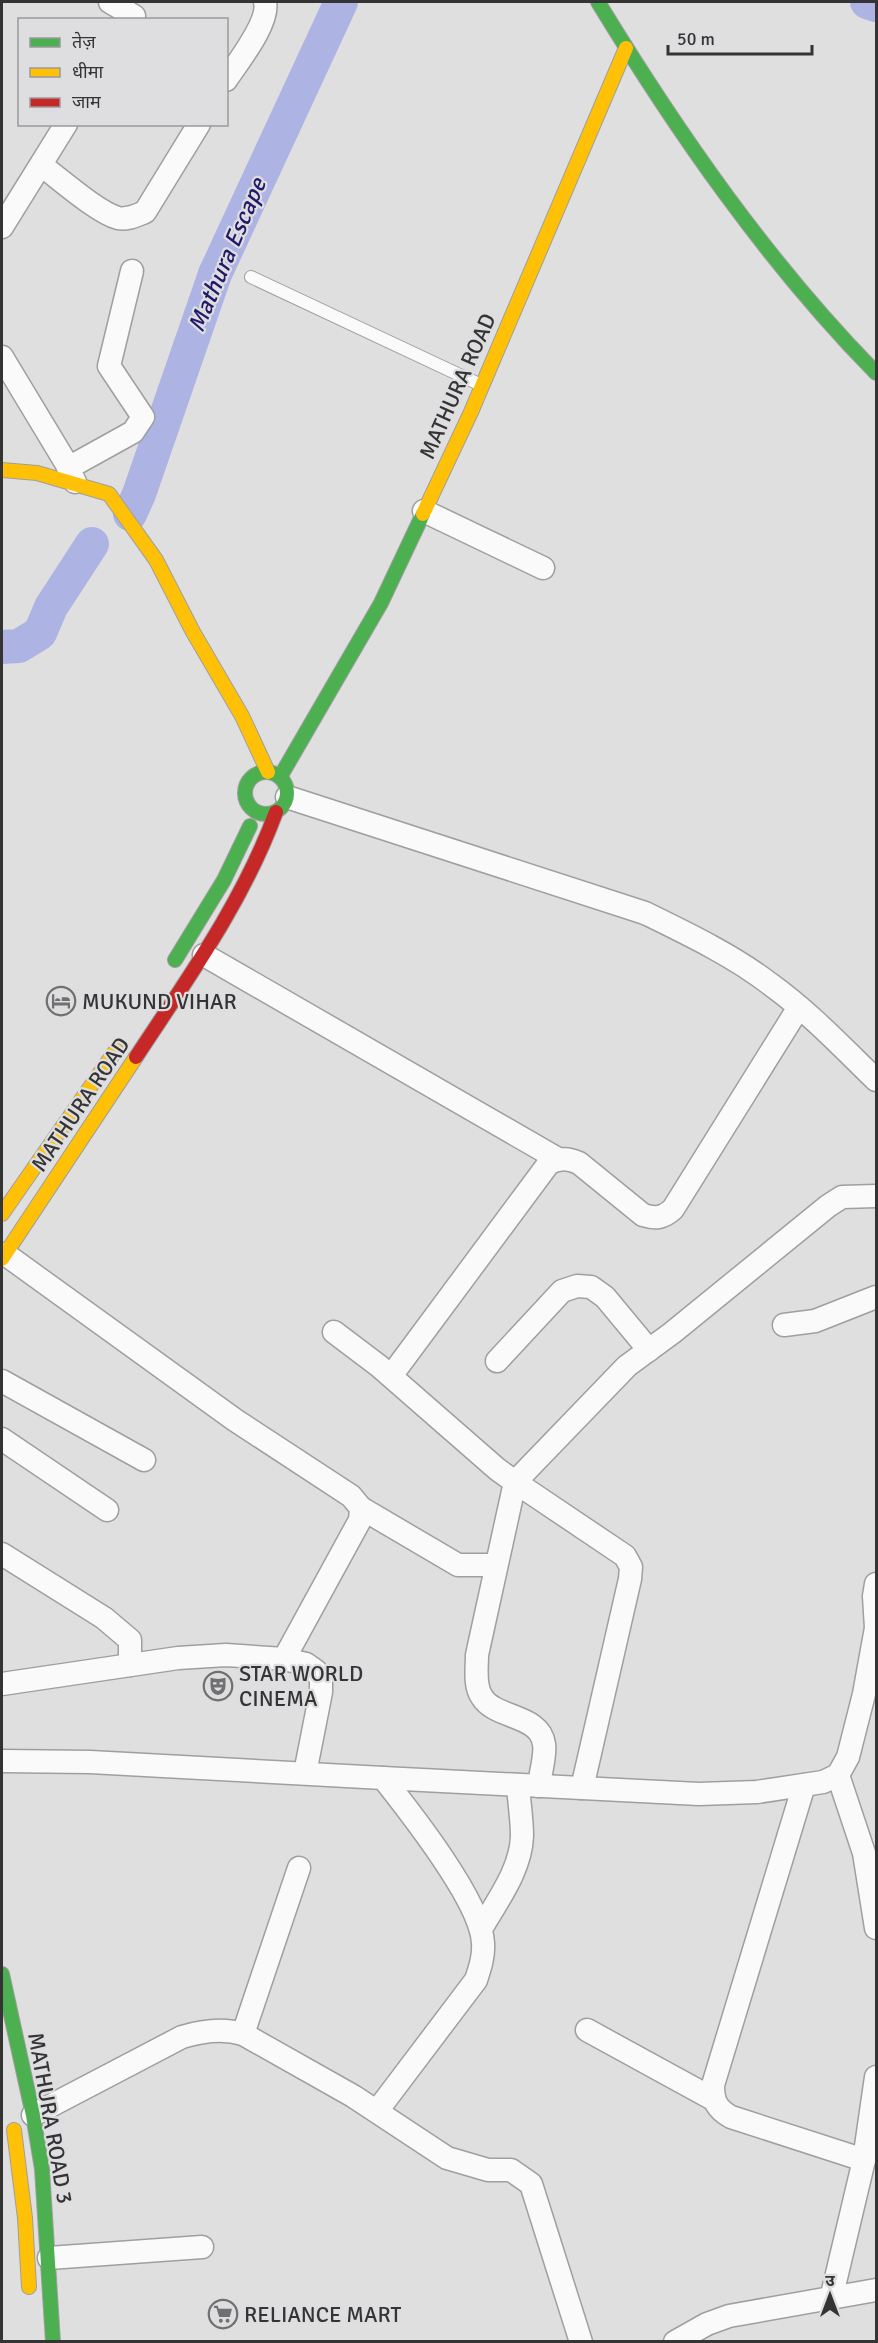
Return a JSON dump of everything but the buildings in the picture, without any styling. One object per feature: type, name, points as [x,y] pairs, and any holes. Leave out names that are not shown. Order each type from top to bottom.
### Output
[{"type":"main road","points":[[598,2],[626,48],[728,196],[791,279],[829,324],[876,373]]},
{"type":"main road","name":"MATHURA ROAD","points":[[3,1256],[204,955],[247,883],[263,849],[278,790],[381,603],[481,385],[626,48]]},
{"type":"main road","points":[[2,470],[37,474],[74,487],[109,494],[156,560],[242,716],[278,790]]},
{"type":"main road","points":[[177,630],[224,713]]},
{"type":"main road","points":[[250,771],[278,790],[263,815],[256,813],[246,802],[244,795],[250,771]]},
{"type":"main road","points":[[170,967],[224,880],[256,813]]},
{"type":"main road","name":"MATHURA ROAD","points":[[2,1214],[125,1037]]},
{"type":"main road","points":[[109,1060],[127,1071]]},
{"type":"main road","name":"MATHURA ROAD 3","points":[[2,1974],[23,2118],[42,2169],[53,2342]]},
{"type":"main road","points":[[23,2118],[21,2176],[30,2296]]},
{"type":"street","points":[[110,2],[136,12]]},
{"type":"street","points":[[228,77],[264,20],[265,2]]},
{"type":"street","points":[[2,227],[65,126]]},
{"type":"street","points":[[41,165],[106,213],[120,219],[133,217],[145,212],[198,126]]},
{"type":"street","points":[[2,357],[74,487],[134,432],[142,417],[109,366],[132,271]]},
{"type":"street","points":[[424,511],[543,568]]},
{"type":"street","points":[[278,790],[645,913],[693,937],[769,982],[799,1007],[876,1080]]},
{"type":"street","points":[[204,955],[558,1159]]},
{"type":"street","points":[[391,1376],[549,1164],[558,1159],[570,1159],[579,1163],[643,1215],[653,1218],[665,1216],[679,1198],[799,1007]]},
{"type":"street","points":[[481,1929],[509,1880],[519,1856],[528,1785],[544,1743],[539,1732],[529,1724],[492,1707],[482,1697],[477,1680],[477,1655],[514,1482],[627,1366],[828,1206],[842,1197],[876,1196]]},
{"type":"street","points":[[3,1256],[235,1420],[351,1496],[361,1508],[459,1565],[496,1565]]},
{"type":"street","points":[[497,1361],[562,1292],[577,1286],[591,1287],[605,1297],[649,1350]]},
{"type":"street","points":[[783,1325],[815,1321],[876,1297]]},
{"type":"street","points":[[334,1332],[391,1376],[497,1469],[625,1556],[631,1567],[582,1788]]},
{"type":"street","points":[[2,1381],[144,1460]]},
{"type":"street","points":[[2,1439],[107,1510]]},
{"type":"street","points":[[284,1659],[360,1520],[361,1508]]},
{"type":"street","points":[[2,1554],[104,1618],[130,1640],[130,1665]]},
{"type":"street","points":[[2,1761],[90,1762],[699,1794],[758,1792],[823,1782],[838,1775],[848,1757],[864,1694],[876,1628],[874,1596],[876,1584]]},
{"type":"street","points":[[2,1684],[201,1655],[284,1659],[306,1664],[316,1671],[321,1679],[321,1692],[305,1773]]},
{"type":"street","points":[[838,1775],[864,1853],[876,1928]]},
{"type":"street","points":[[377,2111],[476,1980],[483,1959],[481,1929],[475,1911],[408,1809],[383,1778]]},
{"type":"street","points":[[713,2099],[713,2085],[804,1785]]},
{"type":"street","points":[[243,2034],[298,1868]]},
{"type":"street","points":[[587,2030],[713,2099],[720,2110],[731,2117],[864,2160]]},
{"type":"street","points":[[23,2118],[182,2037],[216,2031],[243,2034],[377,2111],[447,2158],[488,2170],[511,2170],[531,2184],[581,2342]]},
{"type":"street","points":[[831,2299],[864,2160],[876,2077]]},
{"type":"street","points":[[49,2258],[202,2247]]},
{"type":"street","points":[[675,2342],[707,2324],[729,2316],[876,2290]]},
{"type":"lane","points":[[251,277],[481,385]]},
{"type":"waterway","name":"Mathura Escape","points":[[130,514],[139,494],[215,274],[341,2]]},
{"type":"waterway","name":"Mathura Escape","points":[[867,2],[876,5]]},
{"type":"waterway","name":"Mathura Escape","points":[[2,647],[19,646],[40,633],[51,607],[92,544]]},
{"type":"traffic: fast","points":[[598,2],[660,100],[726,195],[798,287],[876,373]]},
{"type":"traffic: fast","points":[[280,777],[381,603],[423,514]]},
{"type":"traffic: fast","points":[[266,772],[274,773],[281,778],[286,785],[287,793],[286,801],[281,808],[274,813],[266,814],[258,813],[251,808],[246,801],[245,793],[246,785],[251,778],[258,773],[266,772]]},
{"type":"traffic: fast","points":[[175,960],[224,880],[250,826]]},
{"type":"traffic: fast","points":[[2,1974],[33,2115],[42,2169],[53,2342]]},
{"type":"traffic: slow","points":[[423,514],[471,412],[626,48]]},
{"type":"traffic: slow","points":[[2,470],[37,473],[109,494],[156,560],[193,632],[242,716],[268,772]]},
{"type":"traffic: slow","points":[[2,1214],[116,1050]]},
{"type":"traffic: slow","points":[[2,1259],[136,1057]]},
{"type":"traffic: slow","points":[[14,2130],[25,2218],[29,2287]]},
{"type":"traffic: jam","points":[[136,1057],[231,908],[248,877],[276,812]]},
{"type":"place","name":"MUKUND VIHAR","points":[[61,1001]]},
{"type":"place","name":"STAR WORLD CINEMA","points":[[218,1686]]},
{"type":"place","name":"RELIANCE MART","points":[[223,2314]]}]
